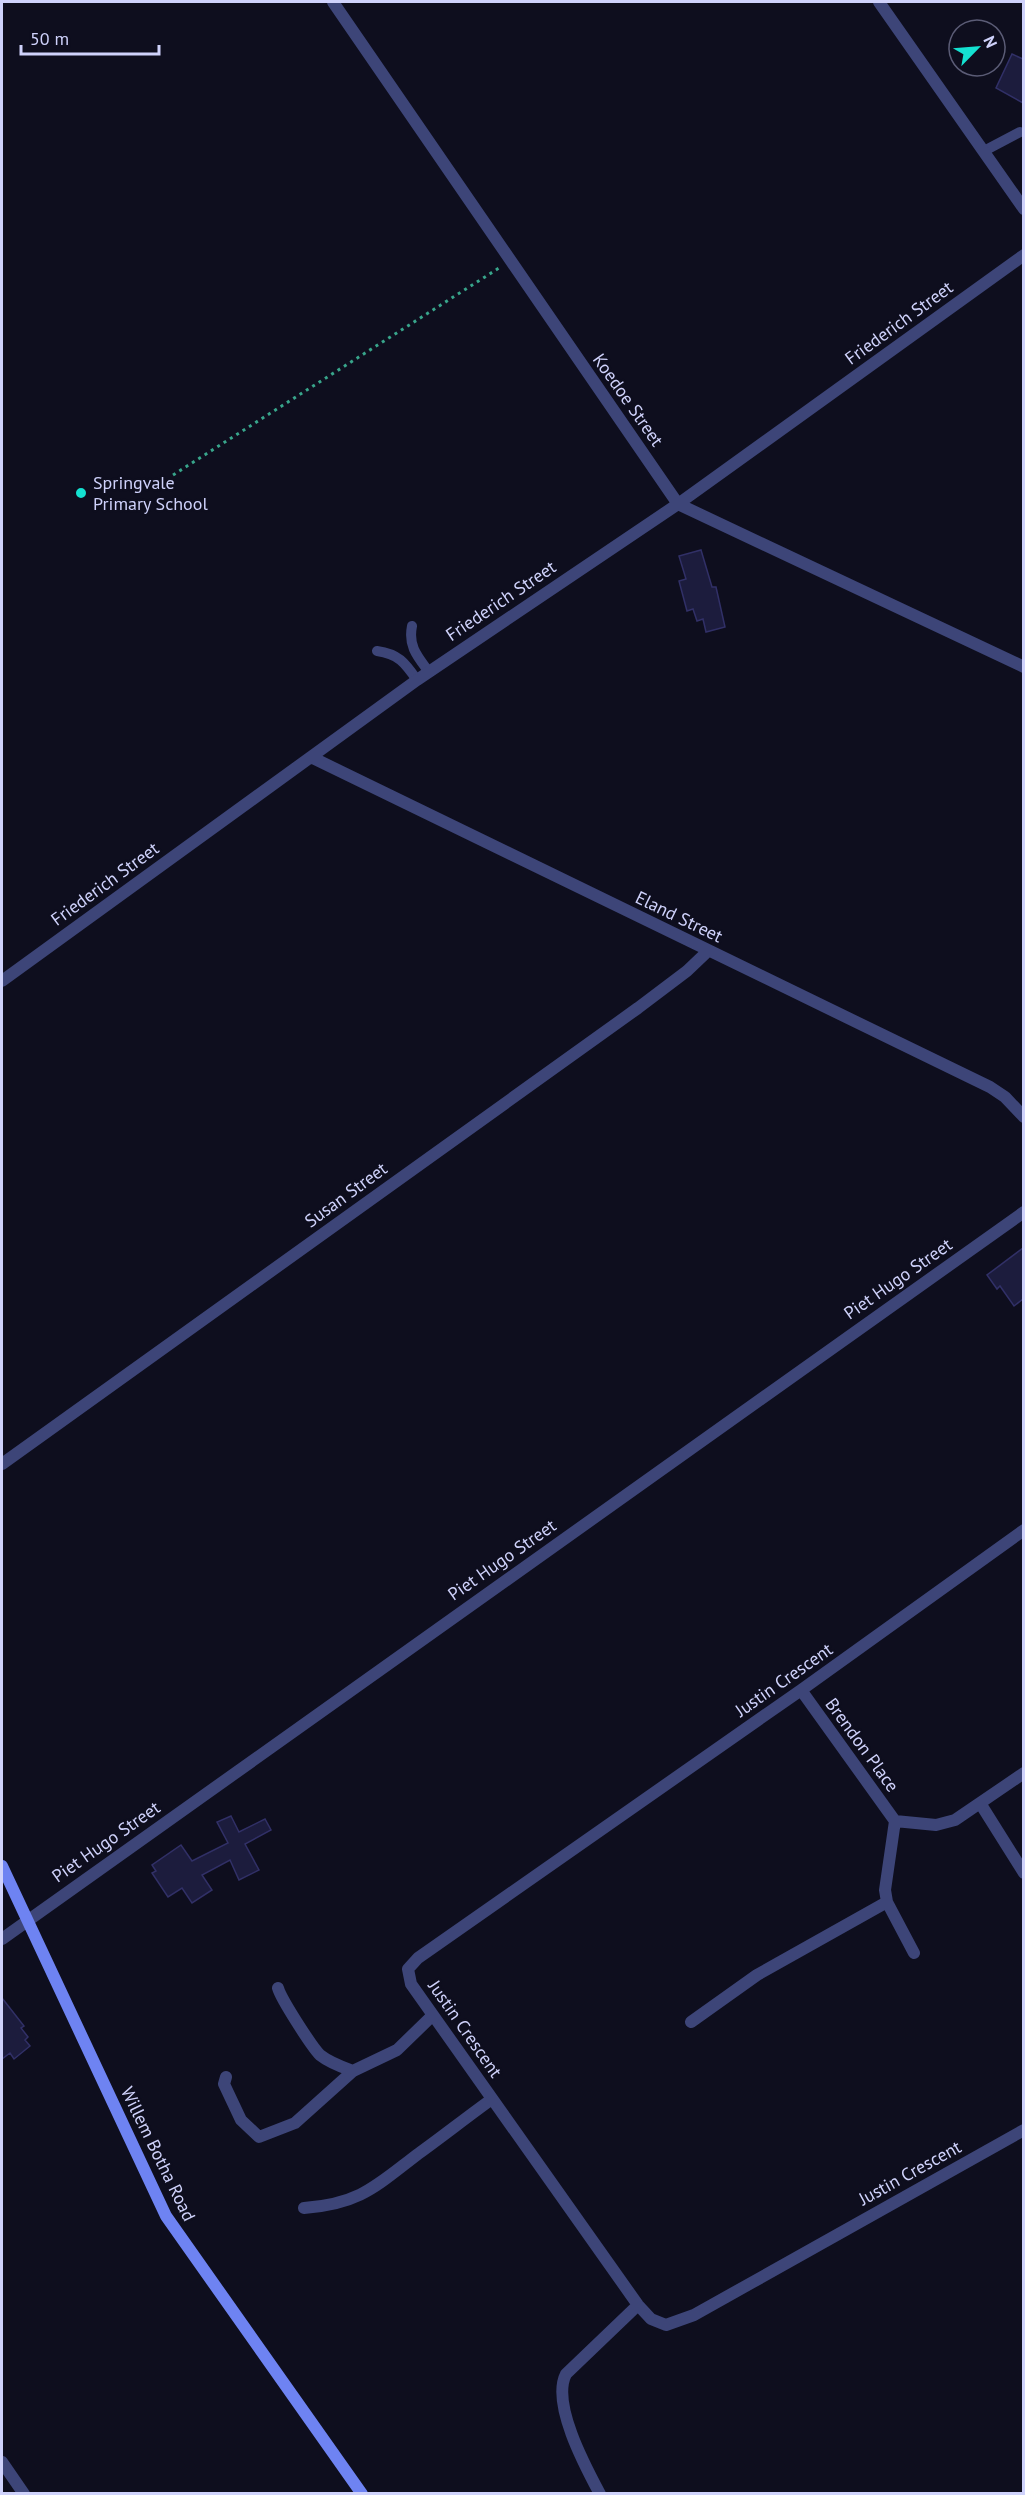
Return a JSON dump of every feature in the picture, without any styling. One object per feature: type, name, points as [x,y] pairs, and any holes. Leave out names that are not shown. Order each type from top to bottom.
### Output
[{"type":"street","name":"Koedoe Street","points":[[333,2],[678,504]]},
{"type":"street","points":[[879,2],[1023,209]]},
{"type":"street","name":"Friederich Street","points":[[2,981],[313,758],[417,680],[678,504],[1023,255]]},
{"type":"street","points":[[678,504],[1023,668]]},
{"type":"street","name":"Eland Street","points":[[313,758],[990,1087],[1005,1097],[1023,1117]]},
{"type":"street","name":"Susan Street","points":[[2,1464],[638,1008],[687,971],[708,951]]},
{"type":"street","name":"Piet Hugo Street","points":[[2,1939],[1023,1212]]},
{"type":"street","name":"Justin Crescent","points":[[1023,1530],[801,1690],[412,1963],[408,1969],[411,1984],[638,2305],[651,2319],[666,2325],[687,2318],[1023,2130]]},
{"type":"street","name":"Brendon Place","points":[[801,1690],[895,1821]]},
{"type":"street","points":[[914,1953],[887,1902],[885,1880],[895,1821],[936,1825],[955,1820],[1023,1773]]},
{"type":"street","points":[[980,1803],[1023,1873]]},
{"type":"street","name":"Willem Botha Road","points":[[2,1866],[166,2216],[362,2493]]},
{"type":"street","points":[[691,2022],[747,1981],[887,1902]]},
{"type":"street","points":[[278,1988],[282,2000],[319,2054],[338,2066],[353,2071]]},
{"type":"street","points":[[226,2077],[224,2084],[241,2120],[258,2137],[295,2123],[353,2071],[397,2050],[433,2015]]},
{"type":"street","points":[[304,2208],[354,2199],[366,2193],[401,2170],[492,2099]]},
{"type":"street","points":[[600,2493],[578,2449],[561,2398],[561,2388],[566,2374],[638,2305]]},
{"type":"street","points":[[2,2462],[24,2493]]},
{"type":"lane","points":[[984,151],[1020,132]]},
{"type":"lane","points":[[412,626],[410,638],[413,650],[429,672]]},
{"type":"lane","points":[[377,651],[389,652],[402,659],[417,680]]},
{"type":"path","points":[[173,475],[511,261]]},
{"type":"building","points":[[1012,54],[1023,59],[1023,103],[996,88],[1001,78],[1007,78],[1007,65]]},
{"type":"building","points":[[701,550],[712,587],[716,587],[725,627],[706,632],[703,619],[697,621],[693,609],[687,611],[679,581],[686,579],[679,556]]},
{"type":"building","points":[[1023,1248],[1023,1299],[1014,1306],[1000,1286],[997,1289],[987,1275]]},
{"type":"building","points":[[231,1816],[239,1832],[265,1819],[271,1830],[245,1844],[259,1870],[239,1880],[230,1860],[202,1875],[212,1890],[192,1903],[182,1888],[168,1897],[152,1873],[156,1871],[152,1865],[181,1845],[192,1861],[228,1843],[217,1822]]},
{"type":"building","points":[[2,1998],[24,2026],[21,2028],[28,2037],[25,2040],[30,2046],[14,2059],[10,2053],[2,2059]]},
{"type":"place","name":"Springvale Primary School","points":[[81,493]]}]
